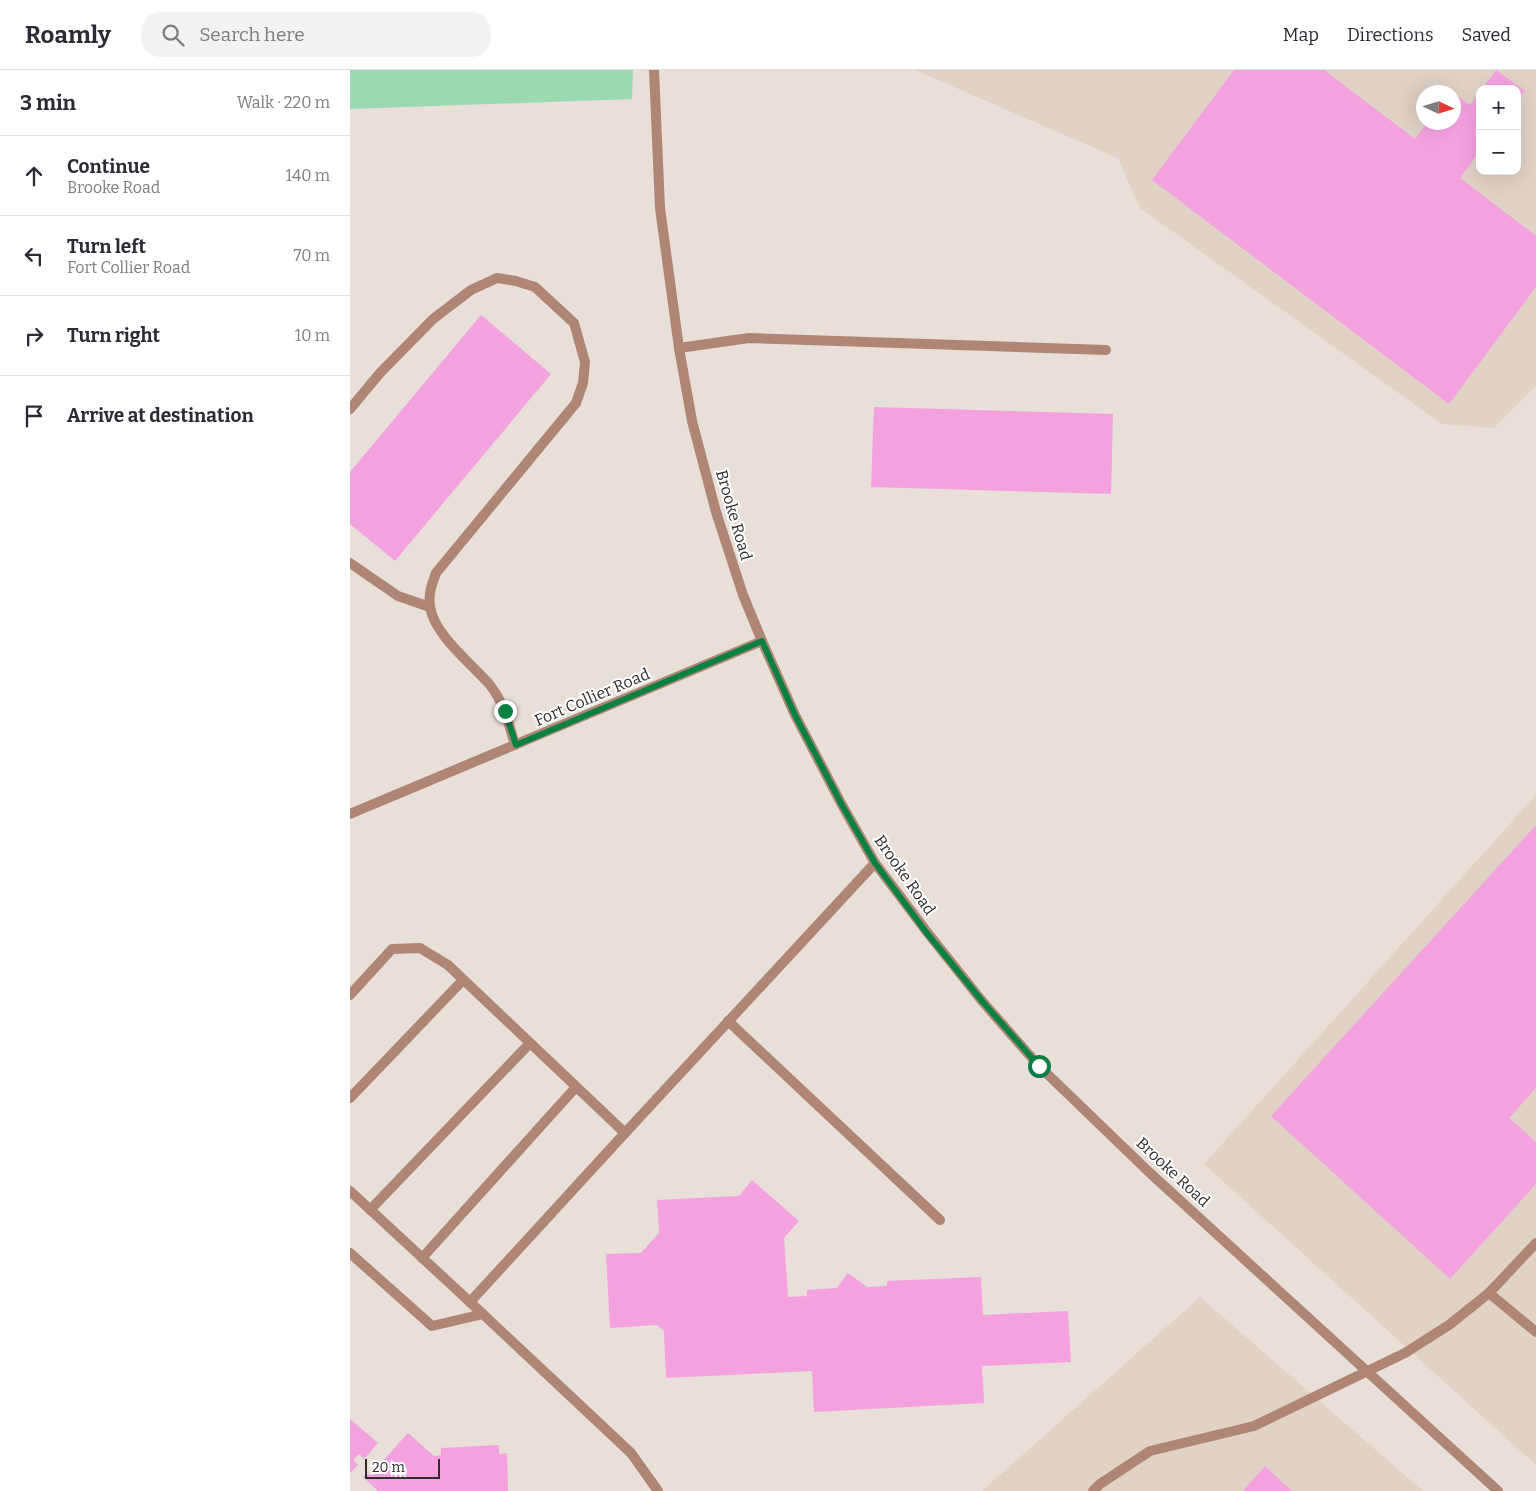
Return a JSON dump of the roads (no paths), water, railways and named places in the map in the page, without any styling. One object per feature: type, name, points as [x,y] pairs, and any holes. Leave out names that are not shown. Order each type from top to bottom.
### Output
[{"type":"street","name":"Brooke Road","points":[[654,70],[660,208],[692,421],[716,512],[743,595],[795,715],[875,863],[926,932],[982,1001],[1039,1066],[1150,1173],[1498,1491]]},
{"type":"street","points":[[350,409],[380,373],[433,319],[471,290],[497,278],[535,287],[574,322],[585,362],[583,383],[576,404],[436,573],[430,589],[430,607],[435,624],[491,686],[505,711],[516,745]]},
{"type":"street","points":[[680,348],[750,338],[1106,350]]},
{"type":"street","points":[[350,563],[398,596],[430,607]]},
{"type":"street","name":"Fort Collier Road","points":[[350,814],[762,641]]},
{"type":"street","points":[[470,1302],[875,863]]},
{"type":"street","points":[[350,995],[392,949],[420,948],[448,965],[624,1133]]},
{"type":"street","points":[[350,1098],[463,980]]},
{"type":"street","points":[[728,1021],[940,1220]]},
{"type":"street","points":[[370,1210],[530,1043]]},
{"type":"street","points":[[422,1258],[576,1087]]},
{"type":"street","points":[[350,1192],[631,1453],[658,1491]]},
{"type":"street","points":[[1093,1491],[1100,1484],[1150,1451],[1254,1426],[1405,1353],[1449,1325],[1489,1293],[1536,1242]]},
{"type":"street","points":[[350,1254],[432,1326],[483,1314]]},
{"type":"street","points":[[1489,1293],[1536,1332]]}]
